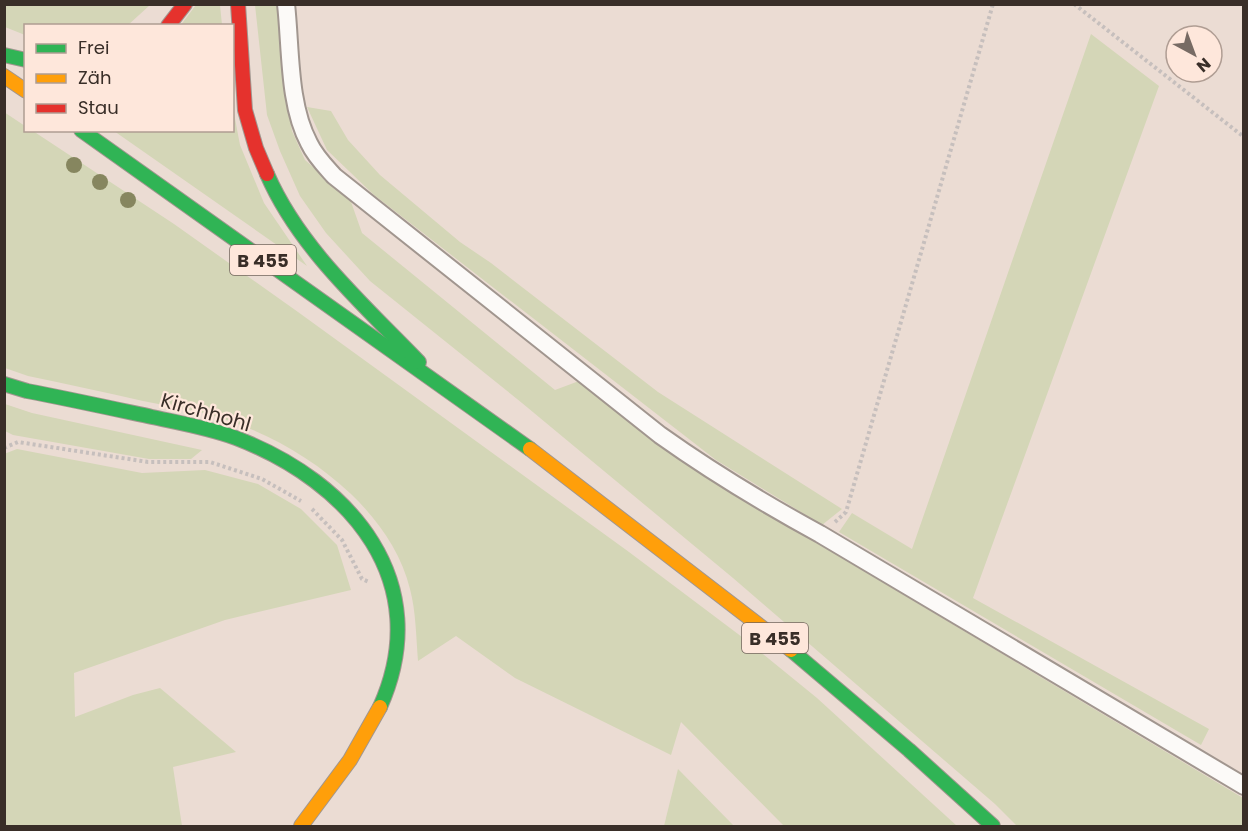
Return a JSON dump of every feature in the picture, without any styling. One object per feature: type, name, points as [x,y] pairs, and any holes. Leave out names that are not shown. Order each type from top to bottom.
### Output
[{"type":"main road","points":[[170,24],[185,4]]},
{"type":"main road","points":[[238,4],[245,108],[252,135],[273,188],[304,238],[322,261],[446,389]]},
{"type":"main road","points":[[4,55],[24,60]]},
{"type":"main road","points":[[4,76],[24,90]]},
{"type":"main road","name":"B 455","points":[[84,132],[548,462],[760,625],[909,750],[993,826]]},
{"type":"main road","name":"Kirchhohl","points":[[4,384],[27,391],[211,430],[247,442],[277,457],[333,496],[353,516],[380,557],[395,593],[396,652],[388,687],[375,716],[317,807],[302,826]]},
{"type":"street","points":[[286,4],[295,95],[300,121],[308,142],[334,176],[660,435],[748,494],[820,534],[1244,786]]},
{"type":"path","points":[[820,534],[846,512],[993,4]]},
{"type":"path","points":[[1074,4],[1244,137]]},
{"type":"path","points":[[4,448],[18,442],[148,462],[210,462],[262,479],[307,503],[342,540],[362,579],[395,593]]},
{"type":"green space","points":[[5,4],[150,4],[129,24],[24,24],[24,35],[5,27]]},
{"type":"green space","points":[[196,5],[220,5],[222,24],[182,24]]},
{"type":"green space","points":[[255,5],[277,5],[292,131],[305,160],[350,199],[362,233],[555,390],[579,381],[695,470],[1243,798],[1243,826],[1017,826],[995,804],[733,578],[522,403],[370,281],[326,233],[300,196],[280,151],[267,115]]},
{"type":"green space","points":[[1091,34],[1159,86],[973,598],[1209,729],[1201,745],[839,532],[852,513],[912,549]]},
{"type":"green space","points":[[307,107],[331,111],[348,140],[380,175],[460,242],[491,263],[658,392],[842,509],[822,525],[716,460],[374,195],[327,150]]},
{"type":"green space","points":[[4,112],[24,125],[24,132],[35,132],[174,224],[629,552],[742,637],[817,698],[957,826],[784,826],[681,722],[671,755],[515,678],[456,636],[418,661],[412,598],[401,562],[387,537],[361,504],[320,468],[287,447],[233,422],[188,409],[28,376],[5,368]]},
{"type":"green space","points":[[234,113],[240,145],[264,203],[307,266],[115,132],[234,132]]},
{"type":"green space","points":[[5,404],[32,413],[202,450],[191,459],[149,459],[13,435],[5,431]]},
{"type":"green space","points":[[17,449],[142,473],[205,470],[258,484],[301,509],[337,545],[351,590],[225,620],[74,673],[75,717],[133,695],[160,688],[236,752],[173,767],[182,826],[5,826],[4,454]]},
{"type":"green space","points":[[678,769],[734,826],[664,826]]},
{"type":"traffic: fast","points":[[4,55],[24,60]]},
{"type":"traffic: fast","points":[[84,132],[530,449]]},
{"type":"traffic: fast","points":[[267,174],[280,201],[315,251],[355,297],[419,362]]},
{"type":"traffic: fast","points":[[4,384],[226,434],[278,457],[315,481],[347,509],[372,542],[389,579],[397,618],[395,661],[380,707]]},
{"type":"traffic: fast","points":[[791,650],[909,750],[993,826]]},
{"type":"traffic: slow","points":[[4,76],[24,90]]},
{"type":"traffic: slow","points":[[530,449],[791,650]]},
{"type":"traffic: slow","points":[[301,826],[350,760],[380,707]]},
{"type":"traffic: jam","points":[[170,24],[185,4]]},
{"type":"traffic: jam","points":[[238,4],[245,110],[256,148],[267,174]]}]
